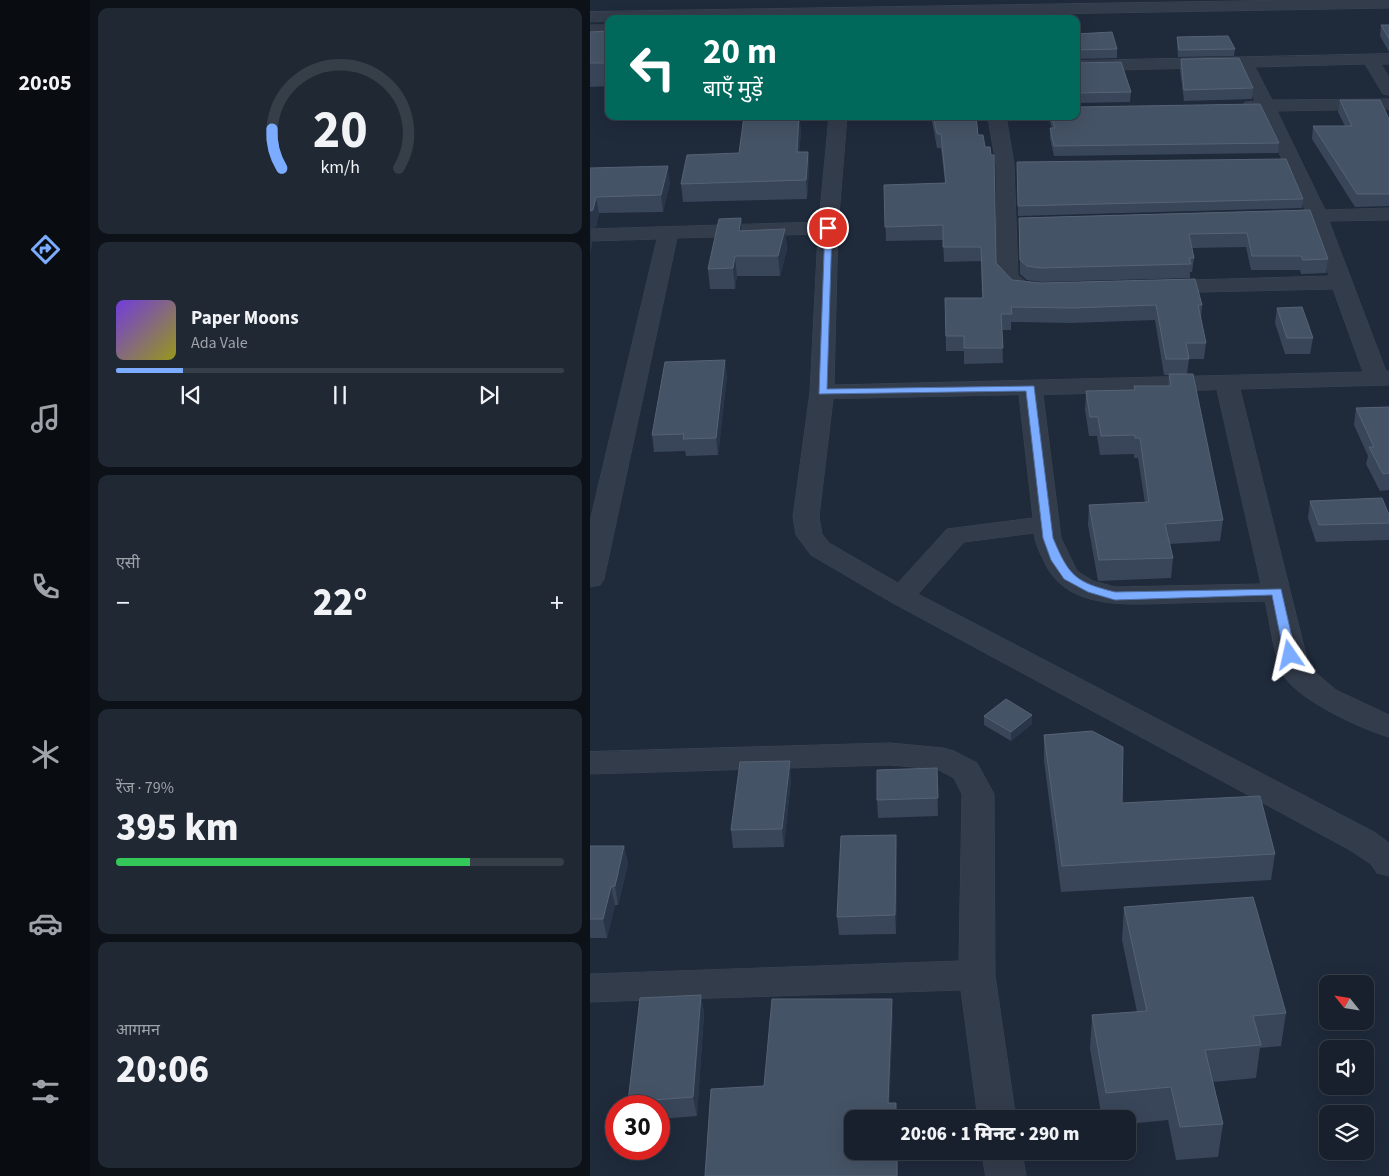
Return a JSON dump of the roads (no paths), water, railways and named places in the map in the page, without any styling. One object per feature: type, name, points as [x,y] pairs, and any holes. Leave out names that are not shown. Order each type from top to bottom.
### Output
[{"type":"street","points":[[846,15],[922,11],[1389,3]]},
{"type":"street","points":[[590,17],[605,17]]},
{"type":"street","points":[[590,30],[605,30]]},
{"type":"street","points":[[1370,60],[1389,90]]},
{"type":"street","points":[[1080,66],[1389,60]]},
{"type":"street","points":[[822,392],[1383,378],[1293,160],[1246,63]]},
{"type":"street","points":[[1238,106],[1389,104]]},
{"type":"street","points":[[838,120],[828,228],[822,392],[806,517],[809,535],[820,549],[901,596],[1362,841],[1383,855],[1389,864]]},
{"type":"street","points":[[998,120],[1005,164],[1008,277],[1020,288],[1060,290]]},
{"type":"street","points":[[1273,160],[1293,160]]},
{"type":"street","points":[[1005,164],[1025,164]]},
{"type":"street","points":[[1257,217],[1389,214]]},
{"type":"street","points":[[1008,224],[1028,223]]},
{"type":"street","points":[[590,235],[828,228]]},
{"type":"street","points":[[590,579],[668,233]]},
{"type":"street","points":[[1138,288],[1343,282]]},
{"type":"street","points":[[1227,383],[1295,670],[1305,683],[1316,691],[1389,727]]},
{"type":"street","points":[[1030,388],[1048,538],[1057,560],[1068,577],[1092,590],[1115,596],[1277,592]]},
{"type":"street","points":[[901,596],[956,535],[1046,524]]},
{"type":"street","points":[[590,763],[890,754],[943,759],[966,771],[978,794],[977,975],[996,1110]]},
{"type":"street","points":[[590,988],[977,975]]},
{"type":"street","points":[[1003,1160],[1006,1176]]},
{"type":"lane","points":[[1044,15],[1082,8]]},
{"type":"lane","points":[[922,11],[942,15]]}]
